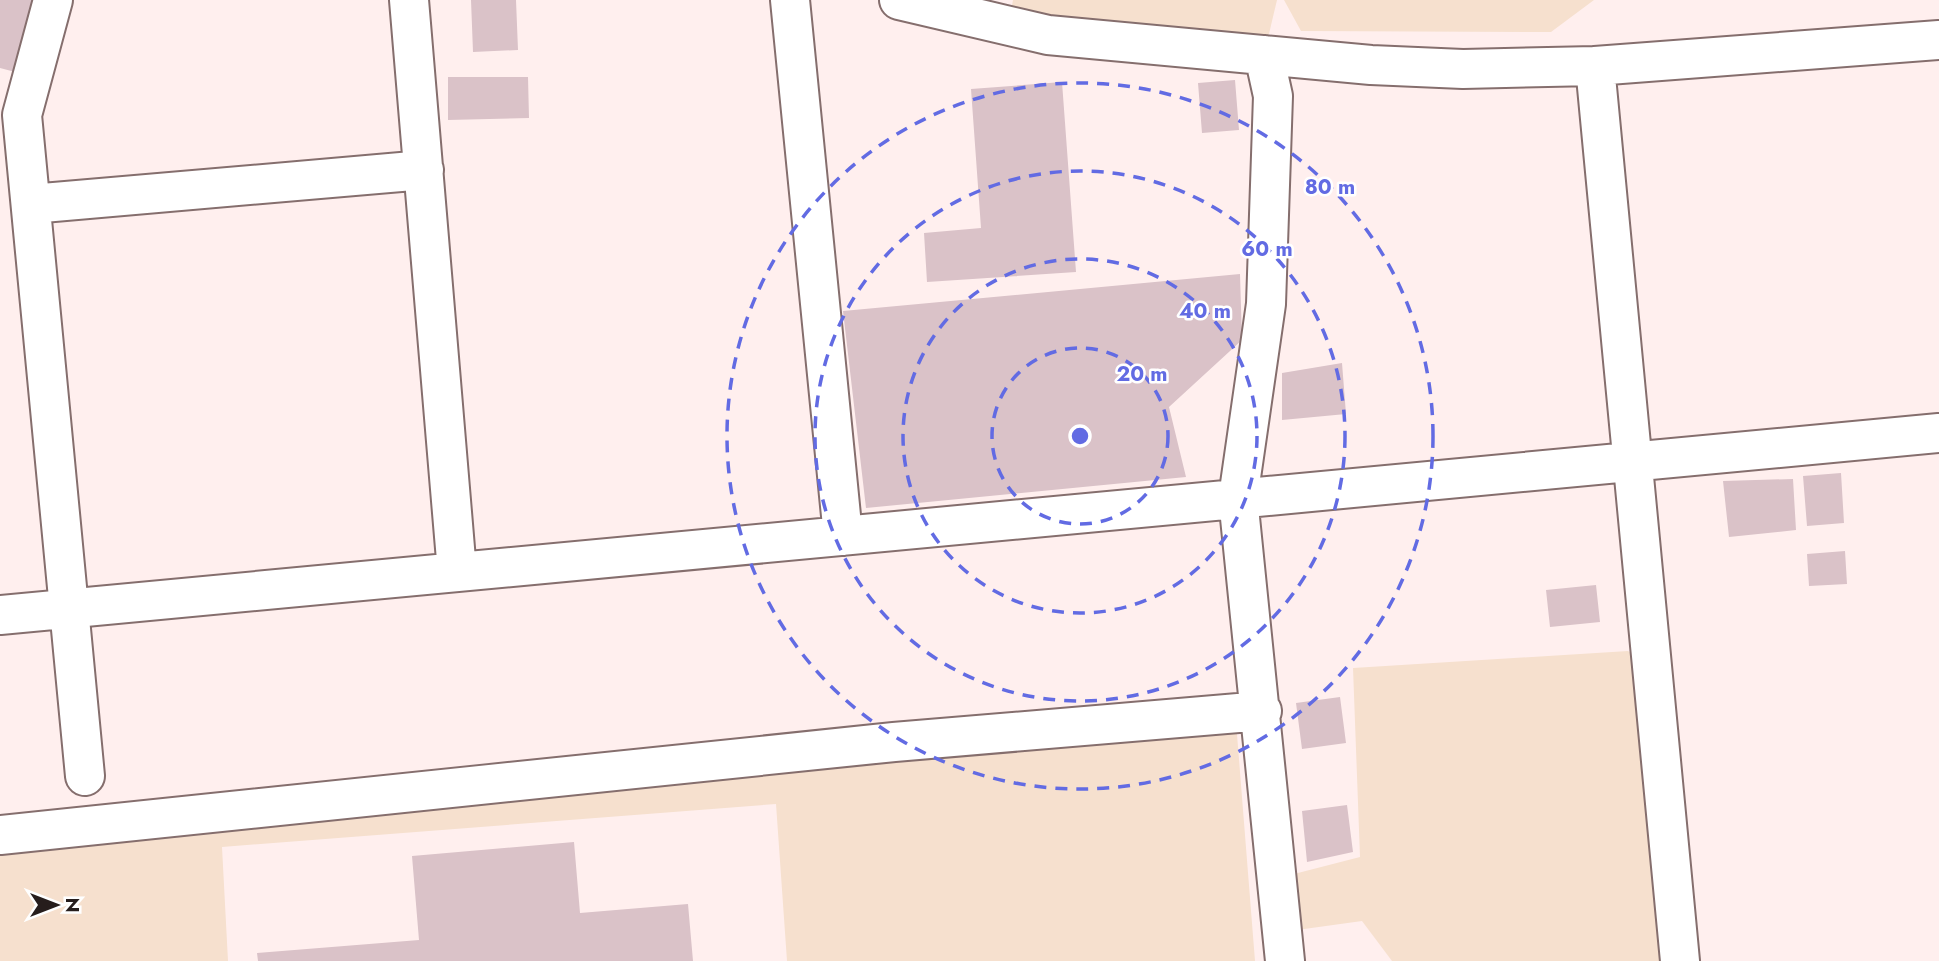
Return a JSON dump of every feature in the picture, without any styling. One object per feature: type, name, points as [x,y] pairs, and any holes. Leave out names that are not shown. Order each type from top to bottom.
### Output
[{"type":"street","points":[[53,0],[22,115],[85,776]]},
{"type":"street","points":[[409,0],[457,572]]},
{"type":"street","points":[[790,0],[843,536]]},
{"type":"street","points":[[899,0],[1048,36],[1463,69],[1595,66],[1939,40]]},
{"type":"street","points":[[1264,55],[1273,96],[1266,304],[1238,498],[1262,711],[1285,961]]},
{"type":"street","points":[[1595,66],[1680,961]]},
{"type":"street","points":[[31,204],[424,170]]},
{"type":"street","points":[[0,615],[1939,433]]},
{"type":"street","points":[[0,835],[894,742],[1262,711]]},
{"type":"shaded area","points":[[1013,0],[1277,0],[1264,55],[1008,27]]},
{"type":"shaded area","points":[[1284,0],[1594,0],[1551,32],[1301,31]]},
{"type":"shaded area","points":[[1628,651],[1653,668],[1665,961],[1392,961],[1362,921],[1297,930],[1294,874],[1360,857],[1353,668]]},
{"type":"shaded area","points":[[1235,709],[1255,961],[787,961],[776,804],[222,847],[228,961],[0,961],[0,821]]},
{"type":"building","points":[[0,0],[33,0],[19,73],[0,68]]},
{"type":"building","points":[[471,0],[516,0],[518,50],[473,52]]},
{"type":"building","points":[[448,77],[528,77],[529,118],[448,120]]},
{"type":"building","points":[[1235,80],[1239,130],[1202,133],[1198,83]]},
{"type":"building","points":[[1062,82],[1076,272],[927,282],[924,233],[981,228],[971,89]]},
{"type":"building","points":[[1240,274],[1242,340],[1169,407],[1186,477],[866,508],[843,311]]},
{"type":"building","points":[[1342,363],[1346,414],[1282,420],[1282,373]]},
{"type":"building","points":[[1841,473],[1844,523],[1807,526],[1803,476]]},
{"type":"building","points":[[1793,479],[1796,530],[1729,537],[1723,481]]},
{"type":"building","points":[[1845,551],[1847,584],[1809,586],[1807,554]]},
{"type":"building","points":[[1596,585],[1600,622],[1550,627],[1546,590]]},
{"type":"building","points":[[1340,697],[1346,743],[1302,749],[1296,703]]},
{"type":"building","points":[[1347,805],[1353,852],[1307,862],[1302,811]]},
{"type":"building","points":[[574,842],[580,913],[688,904],[693,961],[258,961],[257,953],[419,940],[412,856]]}]
